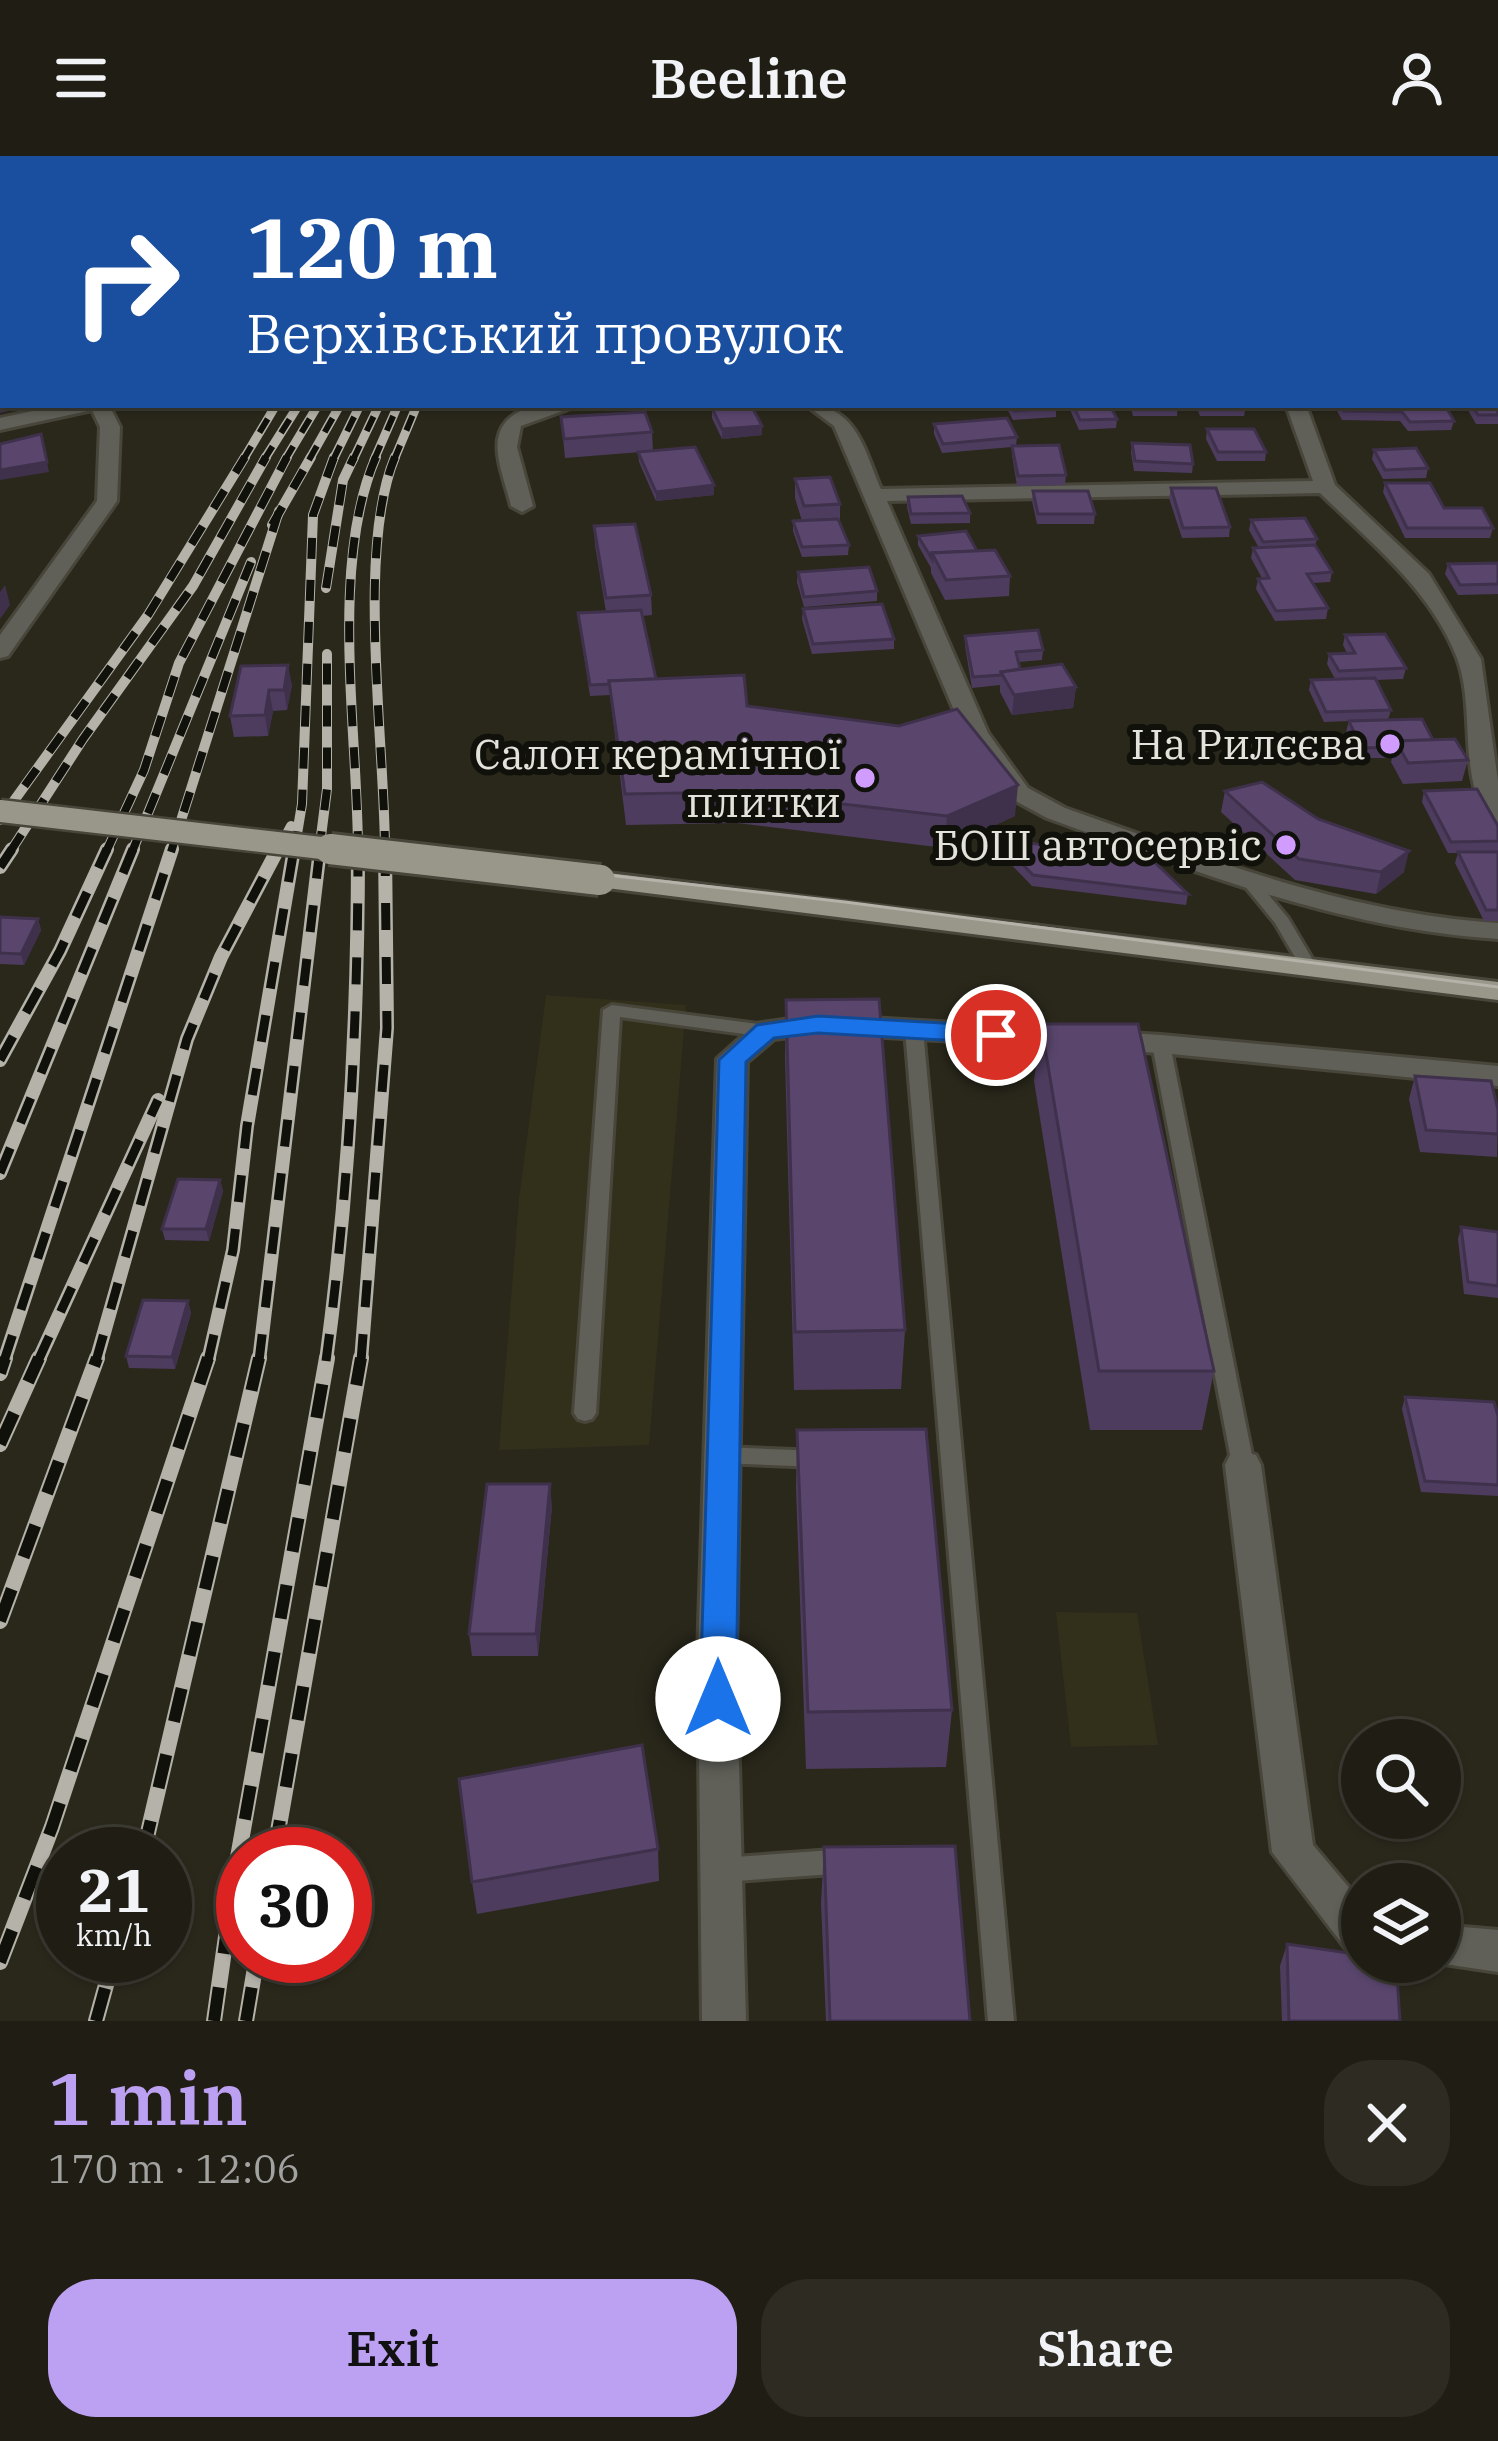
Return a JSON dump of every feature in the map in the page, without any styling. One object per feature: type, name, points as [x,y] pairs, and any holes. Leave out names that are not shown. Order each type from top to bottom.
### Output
[{"type":"main road","points":[[0,812],[600,880],[1498,991]]},
{"type":"street","points":[[0,424],[73,408]]},
{"type":"street","points":[[0,651],[107,501],[110,427],[100,408]]},
{"type":"street","points":[[522,506],[507,448],[508,427],[527,411],[548,408]]},
{"type":"street","points":[[820,408],[843,423],[976,734],[1019,793],[1056,812],[1247,879],[1388,918],[1445,929],[1498,932]]},
{"type":"street","points":[[1297,408],[1325,487],[1420,579],[1469,658],[1488,800],[1498,816]]},
{"type":"street","points":[[874,495],[1325,487]]},
{"type":"street","points":[[724,2021],[717,1656],[732,1060],[766,1031],[818,1024],[1161,1044],[1498,1076]]},
{"type":"street","points":[[1244,1465],[1293,1852],[1341,1910]]},
{"type":"street","points":[[1461,1947],[1498,1951]]},
{"type":"lane","points":[[1247,879],[1282,921],[1310,967]]},
{"type":"lane","points":[[586,1412],[612,1010],[766,1031]]},
{"type":"lane","points":[[914,1030],[939,1463],[973,1853],[1001,2021]]},
{"type":"lane","points":[[1161,1044],[1244,1465]]},
{"type":"lane","points":[[722,1456],[831,1459]]},
{"type":"lane","points":[[721,1870],[874,1860]]},
{"type":"shaded area","points":[[546,995],[686,1005],[649,1445],[499,1450],[519,1199]]},
{"type":"shaded area","points":[[1056,1612],[1137,1613],[1158,1745],[1071,1747]]},
{"type":"building","points":[[712,408],[753,408],[762,426],[722,429]]},
{"type":"building","points":[[1074,408],[1112,408],[1117,419],[1080,420]]},
{"type":"building","points":[[1342,408],[1447,408],[1454,421],[1410,422],[1402,412]]},
{"type":"building","points":[[1474,408],[1498,408],[1498,415],[1478,415]]},
{"type":"building","points":[[645,412],[652,432],[564,439],[561,417]]},
{"type":"building","points":[[1007,418],[1017,437],[943,444],[934,424]]},
{"type":"building","points":[[1207,429],[1254,429],[1266,452],[1218,452]]},
{"type":"building","points":[[41,434],[47,462],[0,470],[0,444]]},
{"type":"building","points":[[1132,443],[1190,445],[1193,464],[1135,461]]},
{"type":"building","points":[[1059,445],[1066,475],[1018,476],[1012,446]]},
{"type":"building","points":[[695,447],[714,485],[656,492],[638,452]]},
{"type":"building","points":[[1416,448],[1428,468],[1385,470],[1374,450]]},
{"type":"building","points":[[830,477],[840,504],[804,506],[795,479]]},
{"type":"building","points":[[1385,483],[1430,483],[1444,508],[1482,508],[1493,528],[1407,528]]},
{"type":"building","points":[[1171,488],[1216,488],[1230,527],[1183,528]]},
{"type":"building","points":[[1033,491],[1088,491],[1095,514],[1038,514]]},
{"type":"building","points":[[962,496],[970,513],[911,514],[908,497]]},
{"type":"building","points":[[1305,518],[1317,539],[1263,542],[1251,520]]},
{"type":"building","points":[[838,519],[849,545],[802,547],[793,521]]},
{"type":"building","points":[[635,524],[651,595],[606,598],[594,526]]},
{"type":"building","points":[[966,531],[977,551],[932,553],[932,559],[918,536]]},
{"type":"building","points":[[1315,545],[1332,572],[1307,574],[1328,608],[1276,611],[1258,579],[1269,578],[1253,548]]},
{"type":"building","points":[[995,550],[1010,576],[946,580],[932,553]]},
{"type":"building","points":[[1498,563],[1498,584],[1460,585],[1448,564]]},
{"type":"building","points":[[869,567],[877,591],[804,597],[798,572]]},
{"type":"building","points":[[882,604],[894,639],[813,644],[803,609]]},
{"type":"building","points":[[641,610],[656,679],[590,685],[578,613]]},
{"type":"building","points":[[1038,630],[1043,650],[1016,652],[1020,669],[973,677],[965,636]]},
{"type":"building","points":[[1385,634],[1406,668],[1339,671],[1329,654],[1355,653],[1345,635]]},
{"type":"building","points":[[1062,664],[1076,687],[1014,695],[1001,672]]},
{"type":"building","points":[[288,665],[284,690],[269,690],[265,715],[230,716],[241,666]]},
{"type":"building","points":[[744,675],[747,706],[899,726],[957,709],[1018,785],[947,816],[737,792],[625,794],[609,681]]},
{"type":"building","points":[[1375,678],[1391,710],[1326,712],[1311,680]]},
{"type":"building","points":[[1422,719],[1433,740],[1361,748],[1349,721]]},
{"type":"building","points":[[1455,739],[1468,760],[1408,763],[1396,741]]},
{"type":"building","points":[[1262,782],[1318,819],[1409,851],[1381,872],[1299,859],[1225,791]]},
{"type":"building","points":[[1477,789],[1498,826],[1498,841],[1451,842],[1424,791]]},
{"type":"building","points":[[999,840],[1148,856],[1188,894],[1033,875]]},
{"type":"building","points":[[1458,852],[1498,852],[1498,910],[1486,910]]},
{"type":"building","points":[[0,917],[38,919],[21,954],[0,953]]},
{"type":"building","points":[[879,999],[905,1330],[795,1332],[786,1000]]},
{"type":"building","points":[[1041,1024],[1138,1024],[1214,1371],[1099,1371]]},
{"type":"building","points":[[1415,1076],[1491,1081],[1498,1134],[1426,1130]]},
{"type":"building","points":[[178,1179],[220,1180],[206,1229],[162,1229]]},
{"type":"building","points":[[1461,1227],[1498,1232],[1498,1286],[1468,1282]]},
{"type":"building","points":[[143,1300],[188,1301],[172,1357],[126,1356]]},
{"type":"building","points":[[1405,1397],[1494,1402],[1498,1485],[1425,1481]]},
{"type":"building","points":[[926,1429],[952,1710],[808,1712],[797,1430]]},
{"type":"building","points":[[487,1484],[550,1484],[536,1634],[469,1634]]},
{"type":"building","points":[[642,1745],[658,1849],[472,1882],[459,1779]]},
{"type":"building","points":[[955,1846],[970,2021],[830,2021],[824,1847]]},
{"type":"building","points":[[1287,1944],[1341,1952],[1341,1983],[1397,1983],[1400,2021],[1289,2021]]},
{"type":"tram line","points":[[0,806],[845,902],[1498,987]]},
{"type":"railway","points":[[243,460],[274,408]]},
{"type":"railway","points":[[285,460],[316,408]]},
{"type":"railway","points":[[309,460],[338,408]]},
{"type":"railway","points":[[333,460],[359,408]]},
{"type":"railway","points":[[353,460],[378,408]]},
{"type":"railway","points":[[374,460],[397,408]]},
{"type":"railway","points":[[394,459],[416,408]]},
{"type":"railway","points":[[264,460],[296,409]]},
{"type":"railway","points":[[0,820],[148,615],[245,457]]},
{"type":"railway","points":[[10,852],[83,739],[193,586],[266,457]]},
{"type":"railway","points":[[106,852],[144,770],[179,663],[287,457]]},
{"type":"railway","points":[[278,515],[311,457]]},
{"type":"railway","points":[[294,852],[302,804],[313,515],[334,457]]},
{"type":"railway","points":[[326,588],[343,480],[354,457]]},
{"type":"railway","points":[[358,851],[350,598],[353,548],[376,457]]},
{"type":"railway","points":[[385,852],[375,595],[383,496],[394,459]]},
{"type":"railway","points":[[278,515],[279,511]]},
{"type":"railway","points":[[171,852],[278,515]]},
{"type":"railway","points":[[272,525],[278,515]]},
{"type":"railway","points":[[132,852],[251,562]]},
{"type":"railway","points":[[319,852],[327,789],[327,654]]},
{"type":"railway","points":[[277,852],[291,826]]},
{"type":"railway","points":[[0,1060],[60,951],[107,849]]},
{"type":"railway","points":[[0,1173],[133,849]]},
{"type":"railway","points":[[4,1361],[172,849]]},
{"type":"railway","points":[[96,1360],[187,1039],[221,957],[278,849]]},
{"type":"railway","points":[[208,1361],[233,1250],[247,1126],[294,849]]},
{"type":"railway","points":[[259,1361],[320,849]]},
{"type":"railway","points":[[361,1361],[387,1028],[385,849]]},
{"type":"railway","points":[[326,1361],[351,1105],[358,851]]},
{"type":"railway","points":[[0,867],[10,852]]},
{"type":"railway","points":[[38,1361],[158,1100]]},
{"type":"railway","points":[[0,1444],[39,1358]]},
{"type":"railway","points":[[0,1962],[52,1827],[208,1358]]},
{"type":"railway","points":[[149,1827],[259,1358]]},
{"type":"railway","points":[[214,2021],[234,1880],[327,1358]]},
{"type":"railway","points":[[279,1827],[361,1358]]},
{"type":"railway","points":[[0,1621],[96,1360]]},
{"type":"railway","points":[[0,1373],[4,1361]]},
{"type":"railway","points":[[96,2021],[107,1983]]},
{"type":"railway","points":[[246,2021],[252,1983]]},
{"type":"place","name":"На Рилєєва","points":[[1390,744]]},
{"type":"place","name":"Салон керамічної плитки","points":[[865,778]]},
{"type":"place","name":"БОШ автосервіс","points":[[1286,845]]},
{"type":"route","points":[[718,1699],[732,1060],[766,1031],[818,1024],[996,1035]]}]
